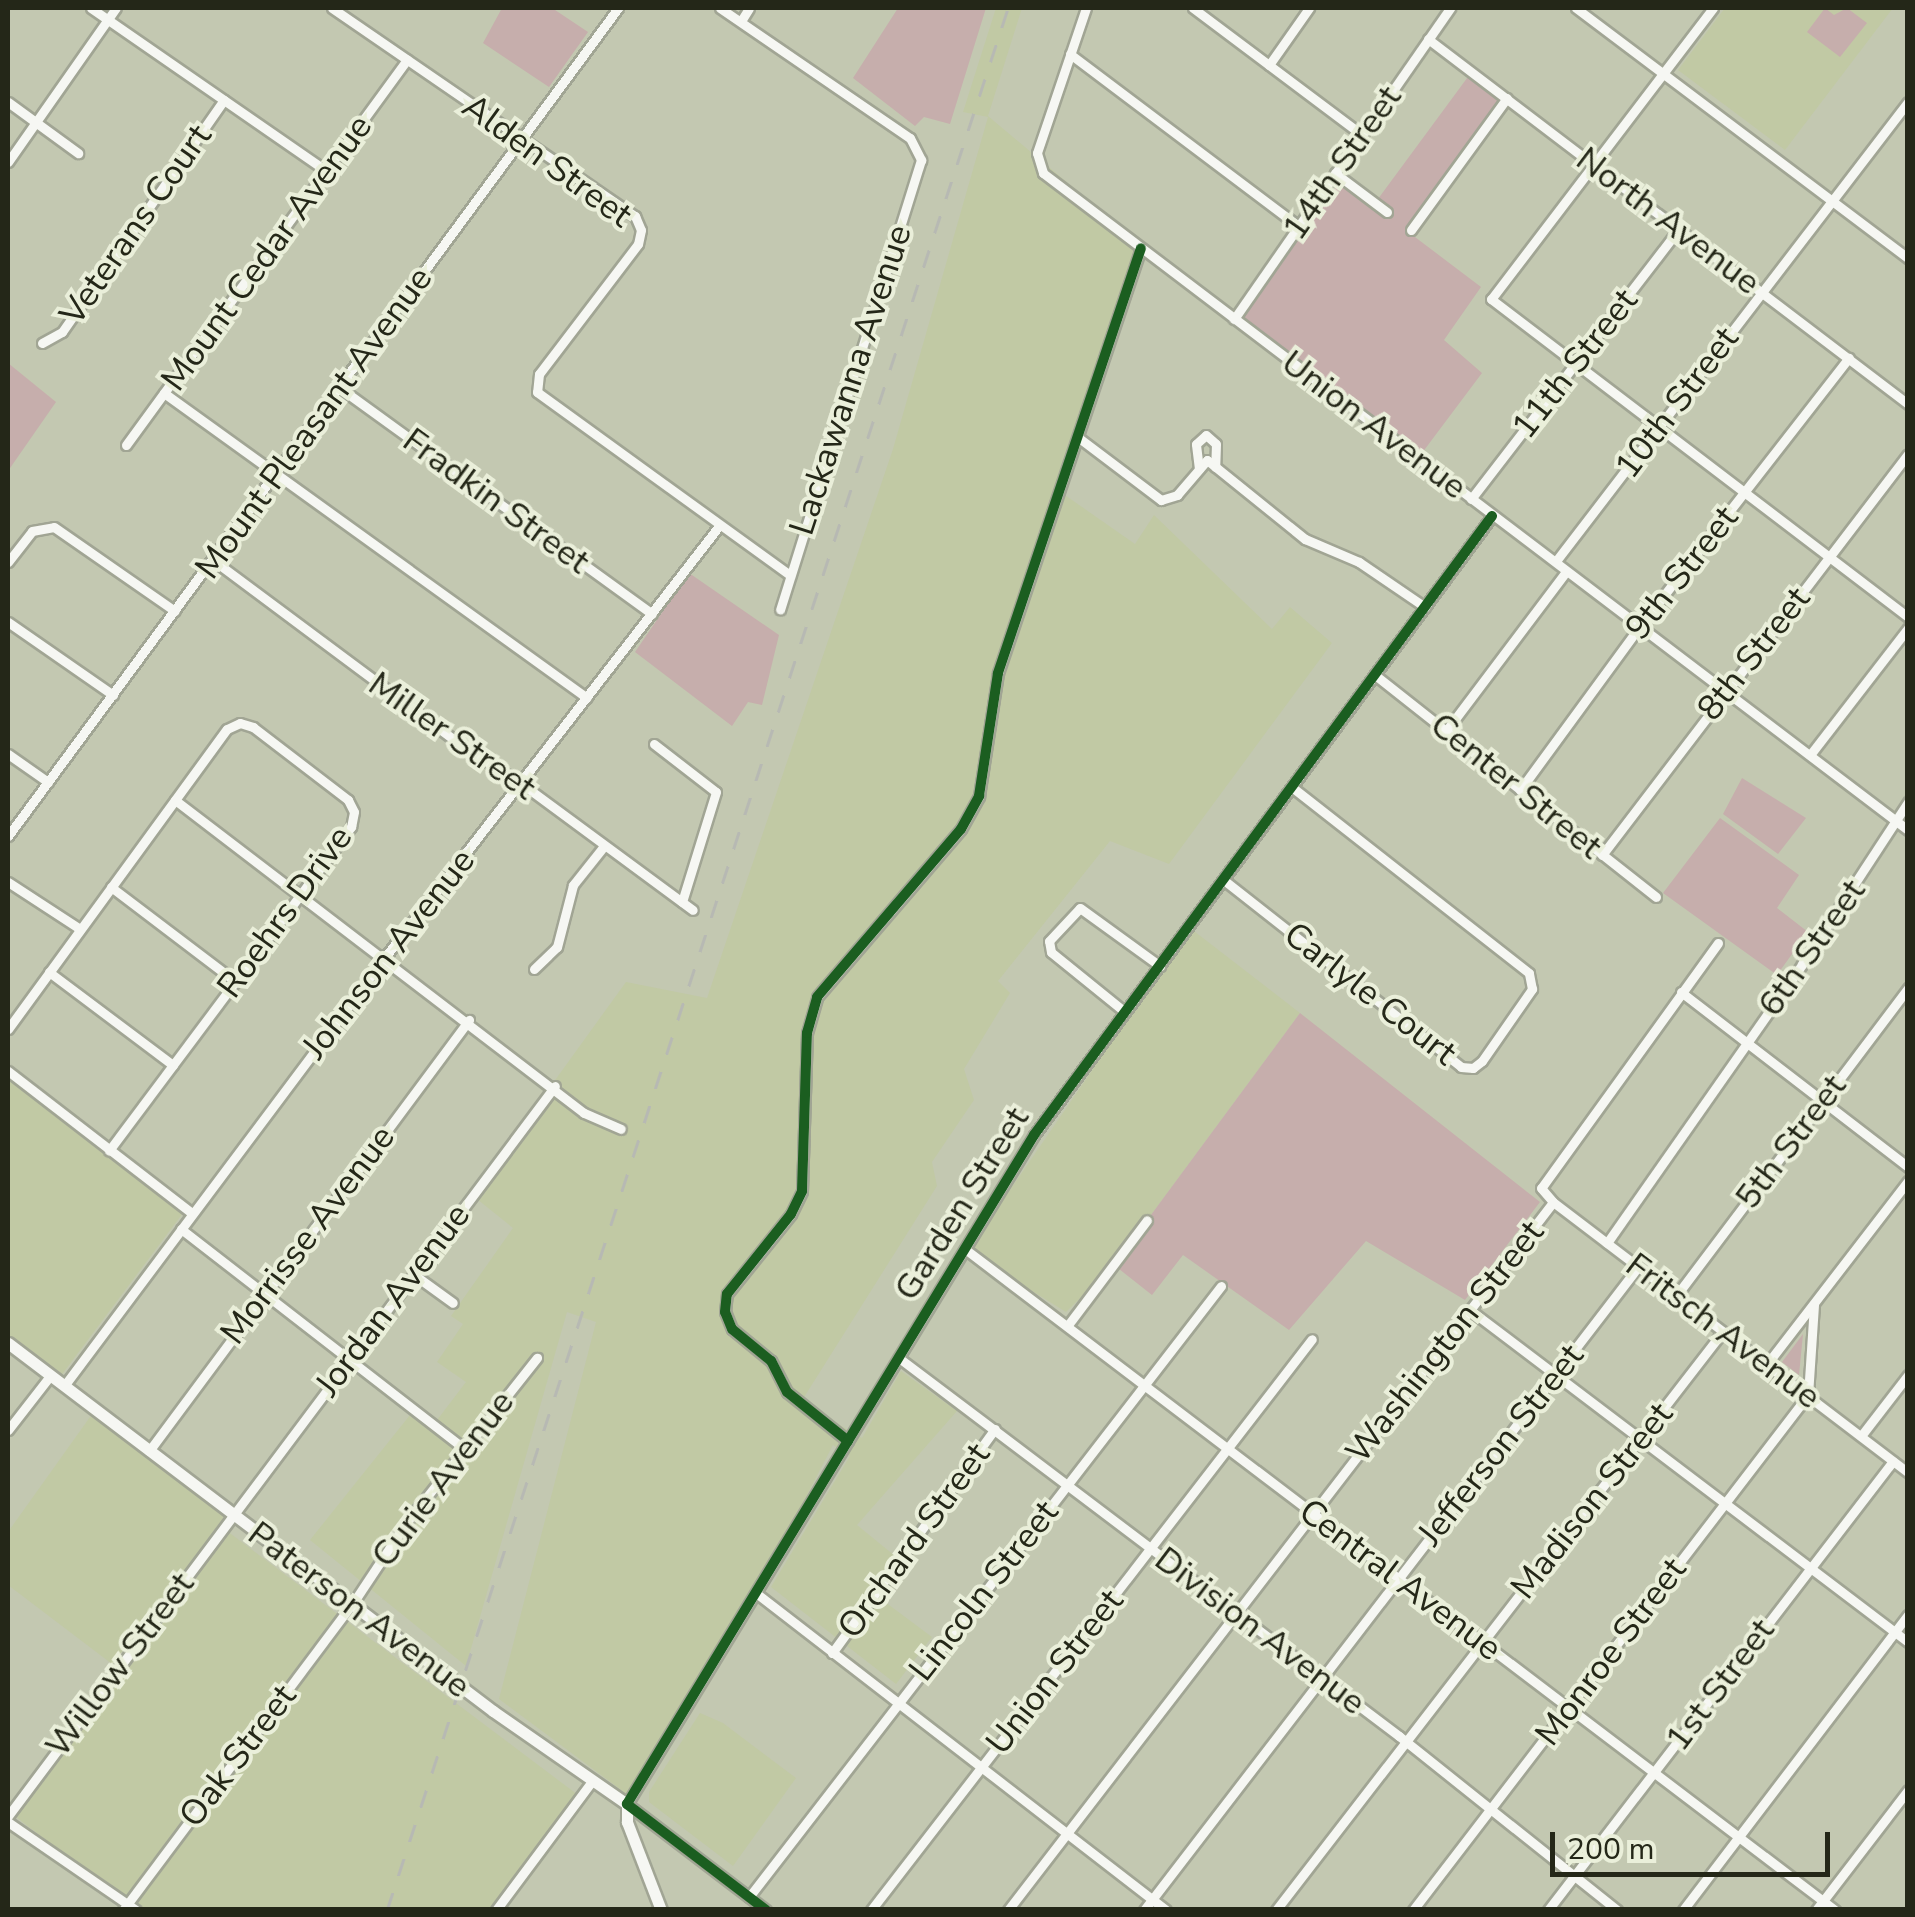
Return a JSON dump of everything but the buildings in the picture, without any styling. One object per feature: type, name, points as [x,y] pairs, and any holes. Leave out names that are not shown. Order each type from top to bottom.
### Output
[{"type":"main road","name":"Paterson Avenue","points":[[8,1343],[232,1514],[627,1804]]},
{"type":"main road","points":[[627,1804],[628,1822],[662,1910]]},
{"type":"street","points":[[91,8],[326,171]]},
{"type":"street","points":[[8,162],[116,8]]},
{"type":"street","name":"Alden Street","points":[[332,8],[634,216],[641,230],[638,244],[539,374],[537,392],[790,575]]},
{"type":"street","name":"Mount Pleasant Avenue","points":[[8,836],[618,8]]},
{"type":"street","points":[[720,8],[741,22],[748,8]]},
{"type":"street","points":[[1086,8],[1070,54],[1298,226]]},
{"type":"street","points":[[1193,8],[1362,135]]},
{"type":"street","points":[[1269,65],[1310,8]]},
{"type":"street","name":"14th Street","points":[[1234,319],[1450,8]]},
{"type":"street","points":[[1576,8],[1908,258]]},
{"type":"street","points":[[1714,8],[1490,299],[1908,617]]},
{"type":"street","name":"Lackawanna Avenue","points":[[741,22],[910,138],[919,151],[920,168],[780,609]]},
{"type":"street","name":"North Avenue","points":[[1428,38],[1908,404]]},
{"type":"street","name":"Union Avenue","points":[[1070,54],[1036,160],[1043,173],[1908,830]]},
{"type":"street","name":"Mount Cedar Avenue","points":[[126,445],[408,60]]},
{"type":"street","points":[[1411,230],[1507,98]]},
{"type":"street","name":"Veterans Court","points":[[42,343],[62,332],[224,100]]},
{"type":"street","points":[[8,102],[78,153]]},
{"type":"street","name":"10th Street","points":[[1556,562],[1907,104]]},
{"type":"street","points":[[1335,174],[1387,212]]},
{"type":"street","name":"11th Street","points":[[1470,499],[1679,229]]},
{"type":"street","points":[[848,1441],[787,1392],[771,1361],[732,1328],[725,1312],[727,1294],[791,1214],[802,1191],[808,1033],[817,997],[974,809],[983,781],[998,673],[1141,248]]},
{"type":"street","name":"9th Street","points":[[1520,790],[1640,626],[1848,358]]},
{"type":"street","name":"Fradkin Street","points":[[340,388],[652,614]]},
{"type":"street","points":[[164,393],[587,698]]},
{"type":"street","points":[[1199,468],[1196,444],[1206,435],[1216,444],[1215,467]]},
{"type":"street","points":[[1079,438],[1161,500],[1173,498],[1207,460],[1306,539],[1359,562],[1425,606]]},
{"type":"street","name":"8th Street","points":[[1602,854],[1908,454]]},
{"type":"street","name":"Garden Street","points":[[627,1804],[1034,1135],[1492,516]]},
{"type":"street","points":[[8,562],[26,536],[46,526],[61,530],[175,611]]},
{"type":"street","name":"Johnson Avenue","points":[[64,1386],[385,958],[718,526]]},
{"type":"street","name":"Miller Street","points":[[213,560],[464,747],[522,784],[693,910]]},
{"type":"street","points":[[1446,731],[1566,572]]},
{"type":"street","points":[[8,622],[112,695]]},
{"type":"street","points":[[1810,755],[1908,628]]},
{"type":"street","name":"Center Street","points":[[1376,675],[1656,897]]},
{"type":"street","name":"Roehrs Drive","points":[[8,1029],[227,729],[247,724],[348,800],[354,812],[351,826],[110,1150]]},
{"type":"street","points":[[654,744],[716,792],[682,902]]},
{"type":"street","points":[[8,754],[48,782]]},
{"type":"street","name":"Carlyle Court","points":[[1225,880],[1461,1067],[1473,1068],[1482,1061],[1532,990],[1529,973],[1293,788]]},
{"type":"street","points":[[174,800],[469,1020],[584,1113],[621,1130]]},
{"type":"street","name":"6th Street","points":[[1607,1244],[1908,802]]},
{"type":"street","points":[[534,969],[557,947],[573,885],[604,846]]},
{"type":"street","points":[[8,882],[80,930]]},
{"type":"street","points":[[111,888],[235,981]]},
{"type":"street","points":[[1125,1012],[1051,952],[1049,941],[1080,908],[1160,966]]},
{"type":"street","name":"Washington Street","points":[[1542,1188],[1718,943]]},
{"type":"street","points":[[49,972],[173,1065]]},
{"type":"street","name":"5th Street","points":[[1676,1296],[1908,988]]},
{"type":"street","points":[[1682,992],[1908,1167]]},
{"type":"street","name":"Morrisse Avenue","points":[[149,1451],[469,1020]]},
{"type":"street","points":[[8,1070],[192,1213]]},
{"type":"street","name":"Jordan Avenue","points":[[232,1514],[555,1086]]},
{"type":"street","points":[[1768,1364],[1908,1181]]},
{"type":"street","name":"Fritsch Avenue","points":[[1542,1188],[1553,1202],[1607,1244],[1908,1472]]},
{"type":"street","name":"Washington Street","points":[[1008,1910],[1553,1202]]},
{"type":"street","points":[[1068,1326],[1147,1220]]},
{"type":"street","points":[[181,1229],[465,1449]]},
{"type":"street","name":"Central Avenue","points":[[965,1249],[1835,1910]]},
{"type":"street","name":"Jefferson Street","points":[[1144,1910],[1638,1267]]},
{"type":"street","points":[[413,1274],[453,1304]]},
{"type":"street","name":"Lincoln Street","points":[[748,1897],[1220,1286]]},
{"type":"street","points":[[1808,1395],[1814,1304]]},
{"type":"street","points":[[1470,1310],[1908,1642]]},
{"type":"street","name":"Madison Street","points":[[1276,1910],[1723,1330]]},
{"type":"street","name":"Union Street","points":[[871,1910],[1312,1339]]},
{"type":"street","name":"Curie Avenue","points":[[352,1602],[406,1523],[537,1358]]},
{"type":"street","name":"Division Avenue","points":[[898,1358],[1406,1742],[1617,1910]]},
{"type":"street","points":[[1861,1436],[1908,1375]]},
{"type":"street","points":[[8,1430],[50,1376]]},
{"type":"street","name":"Monroe Street","points":[[1413,1910],[1808,1395]]},
{"type":"street","name":"Orchard Street","points":[[832,1653],[995,1429]]},
{"type":"street","name":"1st Street","points":[[1548,1910],[1893,1461]]},
{"type":"street","name":"Willow Street","points":[[8,1819],[232,1514]]},
{"type":"street","points":[[756,1593],[1166,1910]]},
{"type":"street","name":"Oak Street","points":[[129,1908],[352,1602]]},
{"type":"street","points":[[1683,1910],[1908,1615]]},
{"type":"street","points":[[496,1910],[592,1781]]},
{"type":"street","points":[[1816,1910],[1908,1790]]},
{"type":"street","points":[[627,1804],[766,1910]]},
{"type":"street","points":[[8,1819],[129,1908]]},
{"type":"shaded area","points":[[502,8],[552,8],[588,32],[549,87],[483,43]]},
{"type":"shaded area","points":[[898,8],[986,8],[950,124],[924,117],[915,126],[853,78]]},
{"type":"shaded area","points":[[996,8],[1022,8],[988,116],[1143,246],[1062,493],[1135,544],[1154,515],[1272,629],[1290,607],[1332,643],[1169,864],[1110,841],[998,981],[1010,993],[964,1069],[974,1100],[932,1162],[937,1186],[801,1402],[862,1438],[901,1371],[957,1411],[857,1525],[900,1560],[877,1596],[932,1637],[896,1684],[771,1587],[850,1456],[833,1445],[756,1593],[632,1798],[499,1699],[596,1322],[567,1312],[466,1666],[310,1540],[414,1410],[434,1424],[466,1382],[437,1362],[463,1324],[451,1316],[513,1228],[472,1195],[626,982],[707,998],[893,449],[988,117],[963,112]]},
{"type":"shaded area","points":[[1725,8],[1893,8],[1785,150],[1678,70]]},
{"type":"shaded area","points":[[1825,8],[1834,15],[1847,8],[1867,23],[1840,57],[1807,32]]},
{"type":"shaded area","points":[[1473,70],[1510,98],[1407,231],[1481,287],[1444,340],[1482,373],[1419,457],[1234,314],[1337,172],[1375,203]]},
{"type":"shaded area","points":[[8,363],[56,402],[8,471]]},
{"type":"shaded area","points":[[689,573],[779,635],[762,705],[748,702],[732,726],[635,652]]},
{"type":"shaded area","points":[[1742,778],[1806,818],[1778,854],[1723,814]]},
{"type":"shaded area","points":[[1720,818],[1799,875],[1777,908],[1808,932],[1777,975],[1663,893]]},
{"type":"shaded area","points":[[1190,928],[1300,1013],[1114,1265],[1066,1312],[968,1251]]},
{"type":"shaded area","points":[[1300,1013],[1540,1202],[1465,1300],[1366,1241],[1289,1330],[1183,1255],[1152,1295],[1114,1265]]},
{"type":"shaded area","points":[[8,1071],[186,1209],[57,1381],[8,1343]]},
{"type":"shaded area","points":[[1803,1334],[1799,1375],[1782,1362]]},
{"type":"shaded area","points":[[95,1410],[232,1514],[112,1664],[8,1585],[8,1532]]},
{"type":"shaded area","points":[[223,1528],[582,1798],[499,1910],[121,1909],[126,1901],[12,1814]]},
{"type":"shaded area","points":[[700,1713],[723,1723],[796,1778],[733,1866],[649,1802],[649,1792]]},
{"type":"railway","points":[[387,1910],[1008,8]]},
{"type":"cycle path","points":[[848,1441],[787,1392],[771,1361],[732,1329],[725,1312],[727,1294],[791,1214],[802,1191],[807,1033],[817,997],[961,829],[979,796],[998,673],[1141,248]]},
{"type":"cycle path","points":[[766,1910],[627,1804],[1034,1135],[1492,516]]}]
